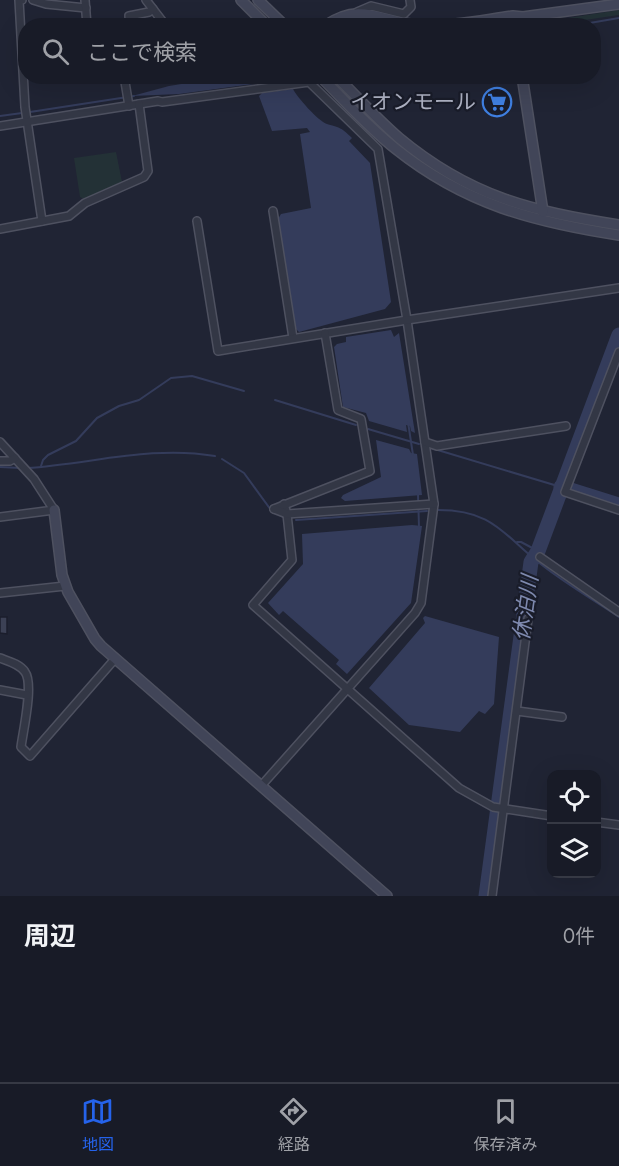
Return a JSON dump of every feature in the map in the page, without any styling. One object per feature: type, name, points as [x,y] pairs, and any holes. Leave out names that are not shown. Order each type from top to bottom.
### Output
[{"type":"street","points":[[20,0],[21,18]]},
{"type":"street","points":[[33,0],[46,4],[86,8]]},
{"type":"street","points":[[85,0],[87,18]]},
{"type":"street","points":[[146,0],[160,18]]},
{"type":"street","points":[[241,0],[259,18]]},
{"type":"street","points":[[258,0],[277,18]]},
{"type":"street","points":[[357,12],[371,6],[404,14],[411,7],[410,0]]},
{"type":"street","points":[[517,18],[525,11],[603,2],[619,3]]},
{"type":"street","points":[[129,18],[134,13],[150,12],[153,9]]},
{"type":"street","points":[[338,18],[357,12],[368,12],[391,18]]},
{"type":"street","points":[[24,84],[26,122],[42,221]]},
{"type":"street","points":[[125,84],[129,104]]},
{"type":"street","points":[[0,126],[129,104],[294,84]]},
{"type":"street","points":[[311,84],[380,142],[426,171],[484,202],[546,222],[619,235]]},
{"type":"street","points":[[261,786],[420,608],[432,531],[434,504],[380,142],[327,84]]},
{"type":"street","points":[[344,84],[391,131],[422,156],[468,184],[504,200],[543,212],[619,225]]},
{"type":"street","points":[[523,84],[543,212]]},
{"type":"street","points":[[0,229],[73,214],[85,203],[144,177],[148,171],[139,104]]},
{"type":"street","points":[[273,211],[292,338]]},
{"type":"street","points":[[197,221],[218,351],[619,288]]},
{"type":"street","points":[[325,333],[338,410],[361,419],[370,471],[274,508],[288,514],[434,504]]},
{"type":"street","points":[[619,352],[616,369],[565,492],[619,510]]},
{"type":"street","points":[[425,442],[437,446],[566,426]]},
{"type":"street","points":[[0,442],[34,479],[54,510],[65,586],[95,639],[114,660],[387,896]]},
{"type":"street","points":[[0,460],[10,461],[15,458]]},
{"type":"street","points":[[0,517],[54,510]]},
{"type":"street","points":[[288,514],[292,560],[253,605],[459,788],[500,808],[547,815]]},
{"type":"street","points":[[540,557],[619,612]]},
{"type":"street","points":[[0,593],[65,586]]},
{"type":"street","points":[[492,896],[500,808],[517,711],[528,619]]},
{"type":"street","points":[[0,658],[24,670],[27,678],[21,747],[30,756],[114,660]]},
{"type":"street","points":[[0,690],[27,695]]},
{"type":"street","points":[[517,711],[562,717]]},
{"type":"street","points":[[601,823],[619,825]]},
{"type":"shaded area","points":[[619,10],[619,15],[568,18]]},
{"type":"shaded area","points":[[116,152],[122,182],[84,199],[80,197],[74,158]]},
{"type":"water","points":[[253,84],[179,94],[132,96],[169,86]]},
{"type":"water","points":[[293,89],[318,118],[348,134],[352,138],[349,141],[370,163],[391,302],[385,309],[299,332],[295,328],[278,219],[281,214],[311,208],[300,134],[310,132],[307,128],[272,131],[259,96],[262,93]]},
{"type":"water","points":[[391,330],[394,337],[399,333],[415,433],[411,431],[410,426],[406,425],[407,432],[369,421],[366,413],[343,407],[334,347],[346,342],[346,337]]},
{"type":"water","points":[[376,440],[409,449],[411,453],[417,454],[422,495],[345,501],[341,498],[381,477]]},
{"type":"water","points":[[422,526],[411,603],[347,674],[336,664],[339,660],[283,611],[279,615],[268,603],[303,564],[302,534]]},
{"type":"water","points":[[425,616],[499,637],[494,704],[485,714],[479,711],[460,732],[409,725],[369,688],[425,623],[423,618]]},
{"type":"building","points":[[0,617],[7,617],[7,634],[0,633]]},
{"type":"waterway","points":[[601,21],[619,18]]},
{"type":"waterway","points":[[30,112],[134,96]]},
{"type":"waterway","points":[[0,116],[22,113]]},
{"type":"waterway","name":"休泊川","points":[[486,896],[531,562],[538,551],[619,335]]},
{"type":"waterway","points":[[41,466],[48,455],[76,441],[97,418],[119,406],[139,400],[171,378],[192,376],[244,391]]},
{"type":"waterway","points":[[275,400],[356,425]]},
{"type":"waterway","points":[[408,422],[413,455]]},
{"type":"waterway","points":[[368,429],[419,444]]},
{"type":"waterway","points":[[431,448],[561,487]]},
{"type":"waterway","points":[[27,468],[144,454],[191,453],[215,456]]},
{"type":"waterway","points":[[222,459],[244,473],[271,510]]},
{"type":"waterway","points":[[0,467],[21,468]]},
{"type":"waterway","points":[[561,487],[619,505]]},
{"type":"waterway","points":[[418,494],[419,527]]},
{"type":"waterway","name":"休泊川","points":[[438,510],[457,511],[485,519],[507,534],[551,572],[619,617]]},
{"type":"waterway","points":[[296,520],[427,511]]},
{"type":"waterway","points":[[276,513],[283,517]]},
{"type":"waterway","points":[[517,542],[538,551]]},
{"type":"place","name":"イオンモール","points":[[497,102]]}]
